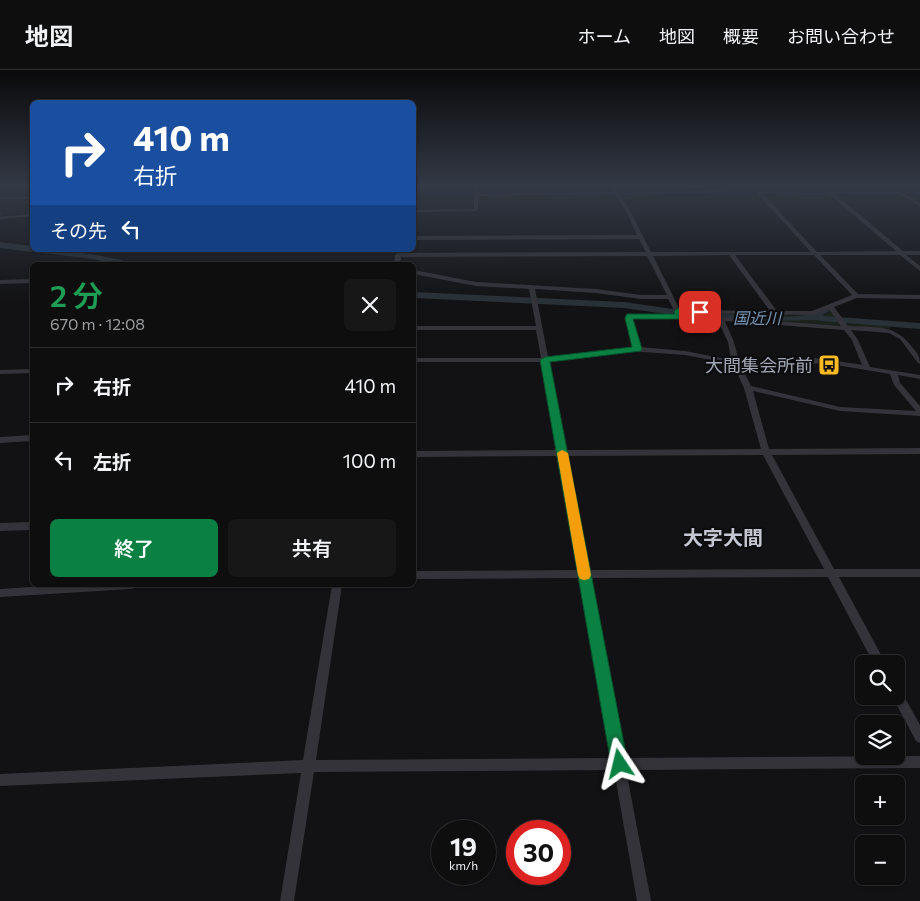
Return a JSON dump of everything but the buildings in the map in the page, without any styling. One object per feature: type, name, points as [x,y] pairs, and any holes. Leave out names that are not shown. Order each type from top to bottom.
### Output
[{"type":"street","points":[[634,225],[679,313]]},
{"type":"street","points":[[790,225],[856,296]]},
{"type":"street","points":[[869,225],[920,269]]},
{"type":"street","points":[[416,238],[641,237]]},
{"type":"street","points":[[399,252],[650,254],[920,253]]},
{"type":"street","points":[[731,254],[775,313]]},
{"type":"street","points":[[416,272],[476,284],[596,291],[641,297],[671,297]]},
{"type":"street","points":[[0,282],[30,281]]},
{"type":"street","points":[[532,288],[644,901]]},
{"type":"street","points":[[637,349],[629,317],[679,313],[813,313],[856,296],[920,297]]},
{"type":"street","points":[[831,307],[855,340],[867,368]]},
{"type":"street","points":[[679,313],[721,320],[844,324],[891,331],[902,338],[920,362]]},
{"type":"street","points":[[721,320],[748,388],[766,452],[875,655]]},
{"type":"street","points":[[416,328],[539,328]]},
{"type":"street","points":[[416,360],[545,360],[637,349],[686,353],[737,363],[762,365],[800,360],[920,377]]},
{"type":"street","points":[[0,372],[30,371]]},
{"type":"street","points":[[894,373],[897,383],[920,412]]},
{"type":"street","points":[[748,388],[840,409],[920,412]]},
{"type":"street","points":[[0,440],[30,438]]},
{"type":"street","points":[[416,454],[920,451]]},
{"type":"street","points":[[0,527],[30,526]]},
{"type":"street","points":[[416,575],[920,573]]},
{"type":"street","points":[[0,593],[98,587]]},
{"type":"street","points":[[287,901],[337,587]]},
{"type":"street","points":[[903,705],[920,737]]},
{"type":"street","points":[[0,780],[309,766],[920,762]]},
{"type":"shaded area","points":[[831,308],[841,323],[888,325],[890,330],[681,314],[680,312],[797,314],[818,312]]},
{"type":"water","points":[[833,309],[822,315],[841,322],[815,320],[764,321],[681,314],[699,312],[776,317],[813,314]]},
{"type":"waterway","name":"国近川","points":[[0,245],[30,249]]},
{"type":"waterway","name":"国近川","points":[[60,252],[93,256],[118,262]]},
{"type":"waterway","name":"国近川","points":[[416,295],[624,305],[694,315]]},
{"type":"waterway","name":"国近川","points":[[824,319],[920,326]]},
{"type":"slow traffic","points":[[562,453],[584,575]]},
{"type":"place","name":"大間集会所前","points":[[829,365]]},
{"type":"district","name":"大字大間","points":[[723,537]]},
{"type":"route","points":[[620,764],[545,360],[637,349],[630,316],[680,316],[678,311],[700,312]]}]
